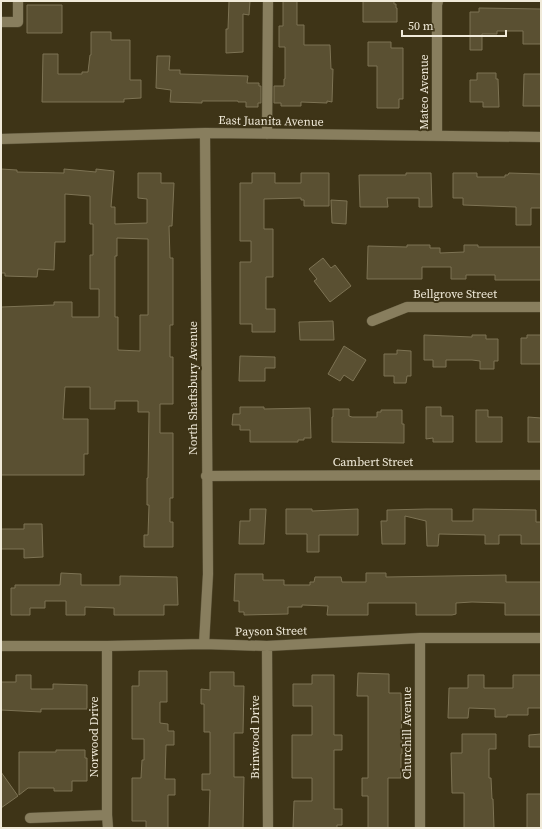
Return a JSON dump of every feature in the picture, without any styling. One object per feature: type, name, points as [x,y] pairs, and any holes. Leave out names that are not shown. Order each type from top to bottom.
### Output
[{"type":"street","points":[[1,22],[18,22],[18,1]]},
{"type":"street","points":[[267,134],[268,1]]},
{"type":"street","name":"Mateo Avenue","points":[[437,136],[438,1]]},
{"type":"street","name":"East Juanita Avenue","points":[[1,139],[204,133],[541,137]]},
{"type":"street","name":"North Shaftsbury Avenue","points":[[204,133],[208,574],[204,644]]},
{"type":"street","name":"Bellgrove Street","points":[[372,321],[407,306],[541,307]]},
{"type":"street","name":"Cambert Street","points":[[206,476],[541,475]]},
{"type":"street","name":"Payson Street","points":[[1,646],[204,644],[267,646],[420,638],[541,638]]},
{"type":"street","name":"Churchill Avenue","points":[[420,638],[420,828]]},
{"type":"street","name":"Norwood Drive","points":[[107,646],[108,828]]},
{"type":"street","name":"Brinwood Drive","points":[[267,646],[268,828]]},
{"type":"street","points":[[30,818],[107,815]]},
{"type":"building","points":[[229,1],[250,1],[249,15],[243,14],[243,52],[226,53],[226,29],[228,29]]},
{"type":"building","points":[[283,1],[297,1],[297,25],[304,25],[304,45],[330,45],[331,69],[333,69],[332,102],[301,102],[301,106],[281,106],[281,103],[274,103],[274,86],[284,86],[285,79],[285,47],[279,47],[279,26],[283,26]]},
{"type":"building","points":[[363,1],[394,1],[397,8],[397,22],[363,22]]},
{"type":"building","points":[[27,5],[62,5],[62,33],[27,33]]},
{"type":"building","points":[[479,8],[541,9],[541,44],[523,44],[523,31],[497,31],[497,34],[482,34],[482,50],[470,50],[470,12],[479,12]]},
{"type":"building","points":[[91,32],[111,32],[111,40],[130,40],[130,80],[141,80],[141,98],[124,99],[124,102],[42,102],[43,54],[58,54],[58,74],[82,74],[82,72],[88,72],[91,55]]},
{"type":"building","points":[[368,42],[391,42],[391,48],[403,48],[403,99],[399,99],[399,108],[377,108],[377,66],[368,66]]},
{"type":"building","points":[[157,56],[170,56],[169,70],[180,70],[180,74],[248,76],[247,83],[259,83],[259,86],[261,86],[261,103],[258,103],[258,107],[246,107],[246,102],[238,101],[202,101],[202,103],[170,102],[171,90],[156,88]]},
{"type":"building","points":[[477,73],[496,73],[496,79],[498,79],[499,107],[483,107],[483,102],[470,102],[470,80],[477,80]]},
{"type":"building","points":[[524,74],[541,74],[541,106],[523,106]]},
{"type":"building","points":[[1,169],[17,170],[17,172],[64,173],[64,169],[96,172],[96,169],[114,171],[111,207],[115,207],[115,224],[147,223],[147,199],[138,198],[138,173],[161,173],[161,183],[174,183],[172,226],[169,226],[170,258],[173,258],[173,325],[170,325],[170,357],[173,357],[173,404],[160,404],[160,433],[173,433],[173,498],[170,498],[170,522],[173,522],[173,547],[144,547],[144,535],[148,535],[149,505],[147,505],[147,478],[149,412],[138,412],[138,401],[115,401],[115,409],[90,409],[90,387],[65,387],[63,419],[88,419],[88,454],[84,454],[84,475],[1,475],[1,307],[54,305],[54,302],[72,302],[72,317],[99,317],[99,289],[90,289],[90,255],[93,255],[93,224],[90,224],[90,196],[65,194],[65,242],[55,242],[54,270],[38,269],[37,277],[5,276],[5,273],[1,273]],"holes":[[[117,238],[148,239],[148,315],[140,315],[140,351],[118,350],[118,317],[115,317],[115,256],[117,256]]]},
{"type":"building","points":[[252,173],[275,173],[275,183],[301,183],[301,173],[329,173],[329,206],[304,206],[304,200],[301,200],[301,198],[264,199],[264,229],[273,229],[273,277],[266,277],[266,309],[275,309],[275,332],[252,332],[252,324],[240,324],[240,262],[251,262],[251,241],[240,241],[240,183],[252,183]]},
{"type":"building","points":[[406,173],[431,173],[432,207],[419,207],[419,198],[387,198],[388,207],[360,207],[359,175],[406,175]]},
{"type":"building","points":[[453,173],[477,173],[477,177],[505,177],[505,175],[508,175],[509,173],[541,174],[541,208],[531,208],[531,225],[516,225],[516,207],[463,205],[463,198],[453,198]]},
{"type":"building","points":[[331,200],[347,201],[346,224],[332,223]]},
{"type":"building","points":[[407,245],[430,245],[430,248],[440,248],[440,253],[464,252],[464,245],[478,245],[478,247],[541,247],[541,280],[495,280],[495,275],[466,275],[466,279],[451,279],[451,267],[422,267],[422,279],[367,279],[368,246],[407,247]]},
{"type":"building","points":[[323,258],[331,268],[335,265],[351,286],[330,302],[314,281],[317,279],[309,269]]},
{"type":"building","points":[[333,321],[334,340],[300,340],[299,322]]},
{"type":"building","points":[[424,335],[472,337],[472,335],[486,335],[486,339],[498,339],[498,361],[494,361],[494,369],[480,369],[480,361],[472,360],[446,360],[446,367],[433,367],[433,360],[424,360]]},
{"type":"building","points":[[527,335],[541,335],[541,364],[521,364],[521,338],[527,338]]},
{"type":"building","points":[[344,346],[366,360],[353,381],[344,375],[340,381],[328,374]]},
{"type":"building","points":[[397,350],[411,351],[411,376],[407,376],[406,383],[394,383],[394,376],[384,376],[384,354],[397,354]]},
{"type":"building","points":[[240,356],[275,357],[275,368],[265,368],[265,381],[239,381]]},
{"type":"building","points":[[240,407],[264,407],[264,409],[310,408],[311,438],[304,438],[304,440],[298,440],[298,442],[250,442],[250,430],[240,430],[240,425],[232,425],[233,414],[240,414]]},
{"type":"building","points":[[426,407],[441,407],[441,416],[453,416],[453,442],[433,442],[433,438],[426,439]]},
{"type":"building","points":[[333,409],[349,409],[349,416],[352,417],[377,417],[377,412],[381,412],[381,410],[402,410],[404,443],[332,442]]},
{"type":"building","points":[[476,410],[488,410],[488,417],[502,417],[502,442],[476,442]]},
{"type":"building","points":[[528,417],[541,418],[541,442],[528,442]]},
{"type":"building","points":[[250,509],[266,509],[264,544],[239,544],[240,521],[250,521]]},
{"type":"building","points":[[286,509],[312,509],[312,511],[358,509],[358,535],[319,535],[319,552],[307,552],[307,534],[286,534]]},
{"type":"building","points":[[452,509],[452,521],[473,521],[473,509],[536,510],[536,522],[541,522],[541,544],[521,544],[521,535],[499,535],[499,544],[485,544],[485,535],[439,534],[438,546],[427,546],[426,521],[405,516],[405,544],[382,544],[381,521],[387,521],[387,510]]},
{"type":"building","points":[[24,524],[42,524],[43,557],[24,558],[24,549],[1,549],[1,529],[24,529]]},
{"type":"building","points":[[61,573],[81,574],[81,585],[120,585],[120,576],[177,577],[178,605],[164,605],[164,615],[114,615],[114,608],[85,607],[85,615],[66,615],[66,601],[45,601],[45,608],[30,608],[30,615],[11,615],[11,588],[15,588],[15,585],[60,585]]},
{"type":"building","points":[[366,573],[386,573],[386,577],[506,575],[506,582],[541,582],[541,615],[505,615],[505,603],[472,602],[456,603],[456,614],[452,615],[416,615],[416,603],[368,603],[368,615],[327,615],[328,606],[302,605],[302,607],[288,607],[288,614],[244,615],[244,612],[239,612],[239,601],[234,601],[235,574],[263,574],[263,580],[284,580],[284,585],[310,585],[310,582],[314,582],[315,577],[341,577],[342,582],[366,582]]},
{"type":"building","points":[[139,671],[167,671],[167,702],[160,702],[160,723],[168,724],[168,731],[174,731],[174,745],[166,745],[165,779],[175,779],[175,795],[168,795],[168,828],[146,828],[146,821],[132,821],[132,778],[141,778],[142,760],[144,760],[144,739],[132,739],[132,686],[139,686]]},
{"type":"building","points":[[210,672],[234,672],[234,686],[244,686],[243,733],[234,733],[234,777],[244,777],[243,828],[209,828],[210,790],[202,790],[202,774],[210,774],[210,732],[204,732],[204,704],[201,704],[201,689],[210,690]]},
{"type":"building","points":[[358,673],[389,674],[389,693],[401,693],[401,778],[388,778],[388,828],[368,828],[368,796],[362,796],[362,778],[368,778],[368,696],[357,696]]},
{"type":"building","points":[[16,675],[31,675],[31,689],[53,689],[53,684],[87,685],[87,709],[41,709],[41,712],[1,710],[1,682],[16,682]]},
{"type":"building","points":[[312,675],[334,675],[334,735],[342,735],[342,750],[334,750],[334,809],[342,809],[342,825],[337,825],[337,828],[293,828],[294,801],[312,801],[312,778],[292,778],[292,735],[312,735],[312,706],[293,706],[293,684],[312,684]]},
{"type":"building","points":[[468,675],[484,675],[484,688],[513,688],[513,675],[541,675],[541,708],[528,708],[528,715],[507,715],[507,717],[495,717],[495,709],[469,708],[468,718],[448,718],[449,688],[468,688]]},
{"type":"building","points":[[462,734],[496,734],[496,749],[489,749],[489,778],[491,778],[494,828],[464,828],[464,793],[452,793],[451,753],[462,753]]},
{"type":"building","points":[[541,734],[541,747],[529,747],[529,735]]},
{"type":"building","points":[[56,750],[85,750],[85,758],[87,758],[87,781],[72,781],[72,791],[54,791],[54,788],[28,788],[19,795],[19,752],[56,752]]},
{"type":"building","points":[[1,772],[18,796],[1,808]]},
{"type":"building","points":[[527,794],[541,794],[541,828],[527,828]]}]
